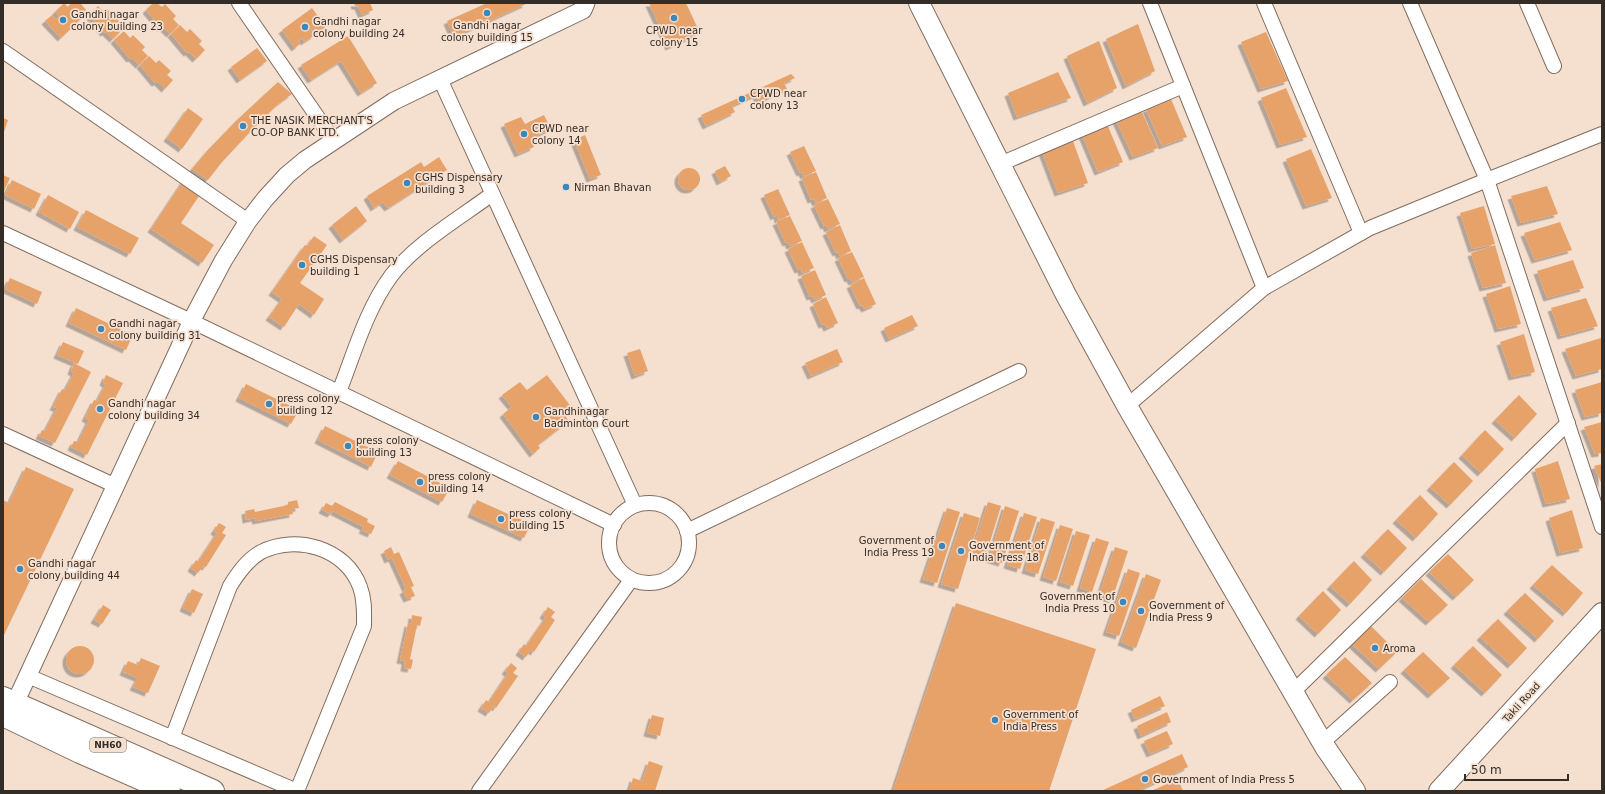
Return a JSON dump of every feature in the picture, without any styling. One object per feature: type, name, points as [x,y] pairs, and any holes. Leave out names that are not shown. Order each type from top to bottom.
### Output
[{"type":"highway","name":"NH60","points":[[7,709],[80,752],[169,791]]},
{"type":"highway","name":"NH60","points":[[7,709],[213,791]]},
{"type":"main road","points":[[919,3],[1066,295],[1127,406],[1322,742],[1355,791]]},
{"type":"main road","name":"Takli Road","points":[[1439,791],[1602,613]]},
{"type":"street","points":[[239,3],[334,141]]},
{"type":"street","points":[[7,709],[28,676],[192,321],[223,261],[248,221],[264,199],[287,175],[305,160],[394,101],[583,10],[586,3]]},
{"type":"street","points":[[1150,3],[1264,288]]},
{"type":"street","points":[[1264,3],[1361,233]]},
{"type":"street","points":[[1410,3],[1487,180],[1602,527]]},
{"type":"street","points":[[1527,3],[1554,66]]},
{"type":"street","points":[[3,51],[248,221]]},
{"type":"street","points":[[440,79],[635,505]]},
{"type":"street","points":[[1000,164],[1183,86]]},
{"type":"street","points":[[1127,406],[1264,288],[1370,228],[1602,134]]},
{"type":"street","points":[[339,392],[373,307],[392,276],[418,248],[492,194]]},
{"type":"street","points":[[3,233],[192,321],[614,525]]},
{"type":"street","points":[[687,531],[1018,371]]},
{"type":"street","points":[[1293,692],[1568,424]]},
{"type":"street","points":[[3,434],[116,486]]},
{"type":"street","points":[[650,502],[662,505],[677,514],[686,527],[690,543],[688,556],[677,573],[659,583],[646,584],[631,580],[619,571],[608,549],[610,531],[614,525],[618,517],[635,505],[650,502]]},
{"type":"street","points":[[28,676],[172,738],[297,791],[364,626],[364,602],[360,586],[346,565],[331,553],[312,545],[294,543],[281,545],[260,553],[241,568],[230,586],[172,738]]},
{"type":"street","points":[[479,791],[631,580]]},
{"type":"street","points":[[1322,742],[1390,682]]},
{"type":"building","name":"Gandhi nagar colony building 23","points":[[64,3],[68,7],[71,3],[80,3],[88,12],[61,38],[45,21],[52,15],[56,19],[59,16],[55,12]]},
{"type":"building","points":[[153,3],[157,3],[162,7],[165,4],[176,16],[173,19],[179,25],[170,34],[163,27],[161,28],[146,10]]},
{"type":"building","points":[[354,3],[370,3],[373,10],[362,15],[358,6],[355,6]]},
{"type":"building","name":"Gandhi nagar colony building 15","points":[[487,3],[526,4],[454,37],[447,21]]},
{"type":"building","name":"CPWD near colony 15","points":[[649,3],[686,3],[700,33],[669,47]]},
{"type":"building","points":[[98,6],[104,12],[107,9],[119,21],[116,24],[122,30],[113,39],[106,32],[104,33],[89,15]]},
{"type":"building","name":"Gandhi nagar colony building 24","points":[[312,8],[326,27],[318,32],[315,28],[311,30],[315,35],[304,42],[302,38],[298,41],[300,44],[295,48],[282,30]]},
{"type":"building","points":[[1138,24],[1155,71],[1126,86],[1106,39]]},
{"type":"building","points":[[180,25],[187,32],[190,29],[202,41],[199,44],[205,50],[196,59],[189,52],[187,53],[171,34]]},
{"type":"building","points":[[124,31],[130,38],[133,35],[145,47],[142,50],[148,56],[139,65],[132,58],[130,59],[114,40]]},
{"type":"building","points":[[1266,32],[1288,81],[1261,89],[1241,42]]},
{"type":"building","points":[[348,36],[377,83],[361,93],[341,61],[311,80],[301,65]]},
{"type":"building","points":[[1099,41],[1117,88],[1087,103],[1067,56]]},
{"type":"building","points":[[257,48],[267,61],[240,80],[231,67]]},
{"type":"building","points":[[149,56],[156,63],[159,60],[171,71],[167,75],[173,80],[165,89],[158,82],[155,83],[140,65]]},
{"type":"building","points":[[1058,72],[1071,98],[1017,117],[1008,93]]},
{"type":"building","name":"CPWD near colony 13","points":[[791,74],[795,78],[784,83],[787,89],[759,102],[756,95],[732,106],[735,112],[706,126],[701,115]]},
{"type":"building","name":"THE NASIK MERCHANT'S CO-OP BANK LTD.","points":[[278,82],[292,94],[277,105],[249,133],[222,162],[208,180],[192,169],[237,120]]},
{"type":"building","points":[[1286,88],[1307,137],[1280,145],[1261,98]]},
{"type":"building","points":[[1171,99],[1187,137],[1162,146],[1146,109]]},
{"type":"building","points":[[188,108],[203,119],[182,149],[167,138]]},
{"type":"building","points":[[1141,110],[1158,148],[1133,157],[1116,120]]},
{"type":"building","name":"CPWD near colony 14","points":[[544,115],[551,129],[530,139],[534,147],[518,154],[504,124],[521,117],[525,124]]},
{"type":"building","points":[[3,118],[8,120],[3,135]]},
{"type":"building","points":[[1107,124],[1123,162],[1098,172],[1082,134]]},
{"type":"building","points":[[585,135],[601,175],[590,179],[574,140]]},
{"type":"building","points":[[1073,141],[1088,183],[1058,193],[1042,151]]},
{"type":"building","points":[[804,146],[816,171],[804,176],[802,172],[800,173],[790,152]]},
{"type":"building","points":[[1311,149],[1332,198],[1306,206],[1286,159]]},
{"type":"building","name":"CGHS Dispensary building 3","points":[[439,157],[447,170],[388,208],[383,202],[374,208],[367,196],[421,162],[424,167]]},
{"type":"building","points":[[725,166],[731,176],[720,182],[715,171]]},
{"type":"building","points":[[689,168],[697,171],[700,179],[697,187],[689,190],[681,187],[678,179],[681,171]]},
{"type":"building","points":[[816,172],[827,198],[816,203],[814,199],[811,200],[802,178]]},
{"type":"building","points":[[3,175],[10,178],[3,193]]},
{"type":"building","points":[[185,178],[203,190],[181,223],[214,245],[202,263],[151,229]]},
{"type":"building","points":[[12,180],[41,194],[34,209],[5,195]]},
{"type":"building","points":[[1547,186],[1558,214],[1521,223],[1511,196]]},
{"type":"building","points":[[778,189],[790,215],[778,220],[777,215],[774,217],[764,195]]},
{"type":"building","points":[[48,195],[79,212],[70,229],[39,212]]},
{"type":"building","points":[[828,199],[840,224],[828,229],[826,225],[824,226],[814,205]]},
{"type":"building","points":[[356,206],[367,221],[343,240],[332,225]]},
{"type":"building","points":[[1484,206],[1495,244],[1472,249],[1460,213]]},
{"type":"building","points":[[86,210],[139,238],[130,254],[77,227]]},
{"type":"building","points":[[790,216],[802,241],[790,246],[788,242],[786,243],[776,222]]},
{"type":"building","points":[[1560,222],[1572,250],[1535,260],[1524,233]]},
{"type":"building","points":[[840,225],[851,251],[840,256],[838,252],[836,253],[826,232]]},
{"type":"building","name":"CGHS Dispensary building 1","points":[[314,236],[327,245],[300,283],[324,299],[314,315],[299,304],[284,327],[269,317],[282,299],[272,292],[305,245],[307,246]]},
{"type":"building","points":[[802,242],[814,268],[802,273],[801,269],[798,270],[788,249]]},
{"type":"building","points":[[1495,245],[1506,283],[1483,288],[1471,253]]},
{"type":"building","points":[[852,252],[864,277],[852,282],[850,278],[848,279],[838,258]]},
{"type":"building","points":[[1573,260],[1584,288],[1547,298],[1537,271]]},
{"type":"building","points":[[815,270],[826,295],[815,300],[813,296],[810,297],[801,276]]},
{"type":"building","points":[[10,278],[42,292],[37,304],[5,289]]},
{"type":"building","points":[[864,278],[876,304],[865,309],[862,305],[860,306],[850,285]]},
{"type":"building","points":[[1510,286],[1521,324],[1498,329],[1486,294]]},
{"type":"building","points":[[826,297],[838,323],[827,328],[825,324],[822,325],[813,304]]},
{"type":"building","points":[[1586,298],[1598,326],[1561,336],[1551,308]]},
{"type":"building","name":"Gandhi nagar colony building 31","points":[[76,308],[133,335],[126,350],[69,323]]},
{"type":"building","points":[[912,315],[918,326],[889,339],[884,328]]},
{"type":"building","points":[[1524,334],[1535,372],[1512,377],[1500,342]]},
{"type":"building","points":[[1601,338],[1602,369],[1576,376],[1565,349]]},
{"type":"building","points":[[63,342],[84,351],[78,364],[57,355]]},
{"type":"building","points":[[640,349],[648,371],[635,376],[627,353]]},
{"type":"building","points":[[837,349],[843,362],[811,376],[805,363]]},
{"type":"building","points":[[74,363],[91,372],[55,443],[39,436],[42,430],[45,431],[57,408],[53,407],[62,389],[65,390],[74,373],[71,371]]},
{"type":"building","name":"Gandhi nagar colony building 34","points":[[106,375],[123,383],[87,455],[71,447],[74,441],[78,442],[89,420],[85,418],[94,400],[97,401],[106,384],[103,382]]},
{"type":"building","name":"Gandhinagar Badminton Court","points":[[547,375],[572,408],[564,414],[569,421],[538,445],[540,448],[533,454],[503,414],[512,407],[502,395],[520,382],[527,390]]},
{"type":"building","points":[[1602,382],[1602,413],[1585,417],[1575,390]]},
{"type":"building","name":"press colony building 12","points":[[246,384],[299,410],[291,424],[239,398]]},
{"type":"building","points":[[1519,395],[1537,414],[1515,438],[1495,420]]},
{"type":"building","points":[[1602,422],[1602,453],[1595,454],[1584,427]]},
{"type":"building","name":"press colony building 13","points":[[325,426],[378,452],[371,467],[318,440]]},
{"type":"building","points":[[1485,430],[1504,449],[1481,473],[1462,455]]},
{"type":"building","name":"press colony building 14","points":[[398,461],[450,488],[442,502],[390,475]]},
{"type":"building","points":[[1558,461],[1570,499],[1546,504],[1535,469]]},
{"type":"building","points":[[1454,462],[1473,481],[1450,505],[1430,487]]},
{"type":"building","points":[[1602,464],[1602,485],[1594,466]]},
{"type":"building","name":"Gandhi nagar colony building 44","points":[[26,467],[74,489],[3,635],[3,500],[9,503]]},
{"type":"building","points":[[1420,495],[1438,514],[1416,538],[1396,520]]},
{"type":"building","points":[[297,500],[299,508],[292,509],[293,514],[256,521],[255,518],[246,520],[245,511],[254,509],[255,512],[288,505],[288,502]]},
{"type":"building","name":"press colony building 15","points":[[477,500],[531,524],[524,538],[471,514]]},
{"type":"building","points":[[335,502],[368,519],[367,522],[375,526],[371,534],[362,530],[364,527],[333,511],[331,514],[322,510],[326,503],[332,506]]},
{"type":"building","points":[[988,502],[1001,506],[985,558],[971,554]]},
{"type":"building","points":[[1005,506],[1019,511],[1002,563],[989,559]]},
{"type":"building","name":"Government of India Press 19","points":[[947,508],[960,512],[937,583],[923,579]]},
{"type":"building","points":[[1572,510],[1583,548],[1560,553],[1549,518]]},
{"type":"building","name":"Government of India Press 18","points":[[964,513],[980,518],[958,589],[941,584]]},
{"type":"building","points":[[1024,513],[1037,517],[1020,569],[1007,565]]},
{"type":"building","points":[[1041,518],[1055,522],[1038,574],[1025,570]]},
{"type":"building","points":[[219,523],[226,527],[222,533],[226,535],[206,567],[203,566],[198,573],[191,568],[196,560],[198,562],[217,533],[214,531]]},
{"type":"building","points":[[1060,525],[1073,529],[1056,581],[1043,577]]},
{"type":"building","points":[[1388,529],[1407,548],[1384,572],[1364,554]]},
{"type":"building","points":[[1076,531],[1090,535],[1073,586],[1060,582]]},
{"type":"building","points":[[1096,538],[1109,542],[1092,592],[1080,588]]},
{"type":"building","points":[[391,547],[394,554],[399,552],[414,586],[411,587],[415,596],[407,599],[403,591],[406,589],[392,558],[388,560],[384,551]]},
{"type":"building","points":[[1115,547],[1128,551],[1112,600],[1099,595]]},
{"type":"building","points":[[1448,554],[1474,580],[1456,597],[1429,572]]},
{"type":"building","points":[[1354,561],[1372,580],[1350,604],[1330,586]]},
{"type":"building","points":[[1552,565],[1583,593],[1566,613],[1533,585]]},
{"type":"building","name":"Government of India Press 10","points":[[1128,569],[1140,573],[1119,636],[1106,632]]},
{"type":"building","name":"Government of India Press 9","points":[[1146,574],[1161,580],[1136,648],[1121,642]]},
{"type":"building","points":[[1421,579],[1448,605],[1429,622],[1402,598]]},
{"type":"building","points":[[192,589],[203,594],[194,613],[183,608]]},
{"type":"building","points":[[1323,591],[1341,610],[1318,634],[1299,616]]},
{"type":"building","points":[[1525,593],[1554,621],[1538,639],[1507,611]]},
{"type":"building","name":"Government of India Press","points":[[956,603],[1096,649],[1049,791],[893,791]]},
{"type":"building","points":[[103,605],[111,610],[102,624],[94,620]]},
{"type":"building","points":[[548,607],[555,612],[551,617],[555,620],[534,652],[531,650],[526,657],[519,652],[524,644],[526,646],[546,617],[543,615]]},
{"type":"building","points":[[412,615],[422,617],[420,626],[417,625],[410,659],[413,660],[411,669],[404,668],[405,661],[400,660],[408,623],[411,624]]},
{"type":"building","points":[[1498,619],[1527,648],[1511,665],[1480,637]]},
{"type":"building","name":"Aroma","points":[[1371,626],[1397,652],[1379,669],[1352,644]]},
{"type":"building","points":[[80,646],[90,650],[94,660],[90,670],[80,674],[70,670],[66,660],[70,650]]},
{"type":"building","points":[[1473,646],[1502,675],[1485,693],[1454,665]]},
{"type":"building","points":[[1423,652],[1450,678],[1431,695],[1404,670]]},
{"type":"building","points":[[1345,657],[1372,683],[1353,700],[1326,675]]},
{"type":"building","points":[[141,658],[160,666],[148,693],[133,687],[138,678],[123,672],[128,661],[138,665]]},
{"type":"building","points":[[511,663],[517,668],[513,673],[518,676],[496,708],[494,706],[489,713],[481,708],[486,700],[489,702],[508,673],[505,671]]},
{"type":"building","points":[[1160,696],[1165,706],[1135,719],[1131,710]]},
{"type":"building","points":[[1167,712],[1171,722],[1141,736],[1137,726]]},
{"type":"building","points":[[652,715],[664,718],[660,736],[647,733]]},
{"type":"building","points":[[1167,731],[1173,744],[1150,754],[1144,741]]},
{"type":"building","name":"Government of India Press 5","points":[[1182,754],[1188,767],[1137,791],[1101,791]]},
{"type":"building","points":[[649,761],[663,766],[655,791],[629,791],[633,778],[642,781]]},
{"type":"building","points":[[1178,779],[1183,791],[1151,791]]},
{"type":"place","name":"Gandhi nagar colony building 15","points":[[487,13]]},
{"type":"place","name":"CPWD near colony 15","points":[[674,18]]},
{"type":"place","name":"Gandhi nagar colony building 23","points":[[63,20]]},
{"type":"place","name":"Gandhi nagar colony building 24","points":[[305,27]]},
{"type":"place","name":"CPWD near colony 13","points":[[742,99]]},
{"type":"place","name":"THE NASIK MERCHANT'S CO-OP BANK LTD.","points":[[243,126]]},
{"type":"place","name":"CPWD near colony 14","points":[[524,134]]},
{"type":"place","name":"CGHS Dispensary building 3","points":[[407,183]]},
{"type":"place","name":"Nirman Bhavan","points":[[566,187]]},
{"type":"place","name":"CGHS Dispensary building 1","points":[[302,265]]},
{"type":"place","name":"Gandhi nagar colony building 31","points":[[101,329]]},
{"type":"place","name":"press colony building 12","points":[[269,404]]},
{"type":"place","name":"Gandhi nagar colony building 34","points":[[100,409]]},
{"type":"place","name":"Gandhinagar Badminton Court","points":[[536,417]]},
{"type":"place","name":"press colony building 13","points":[[348,446]]},
{"type":"place","name":"press colony building 14","points":[[420,482]]},
{"type":"place","name":"press colony building 15","points":[[501,519]]},
{"type":"place","name":"Government of India Press 19","points":[[942,546]]},
{"type":"place","name":"Government of India Press 18","points":[[961,551]]},
{"type":"place","name":"Gandhi nagar colony building 44","points":[[20,569]]},
{"type":"place","name":"Government of India Press 10","points":[[1123,602]]},
{"type":"place","name":"Government of India Press 9","points":[[1141,611]]},
{"type":"place","name":"Aroma","points":[[1375,648]]},
{"type":"place","name":"Government of India Press","points":[[995,720]]},
{"type":"place","name":"Government of India Press 5","points":[[1145,779]]}]
